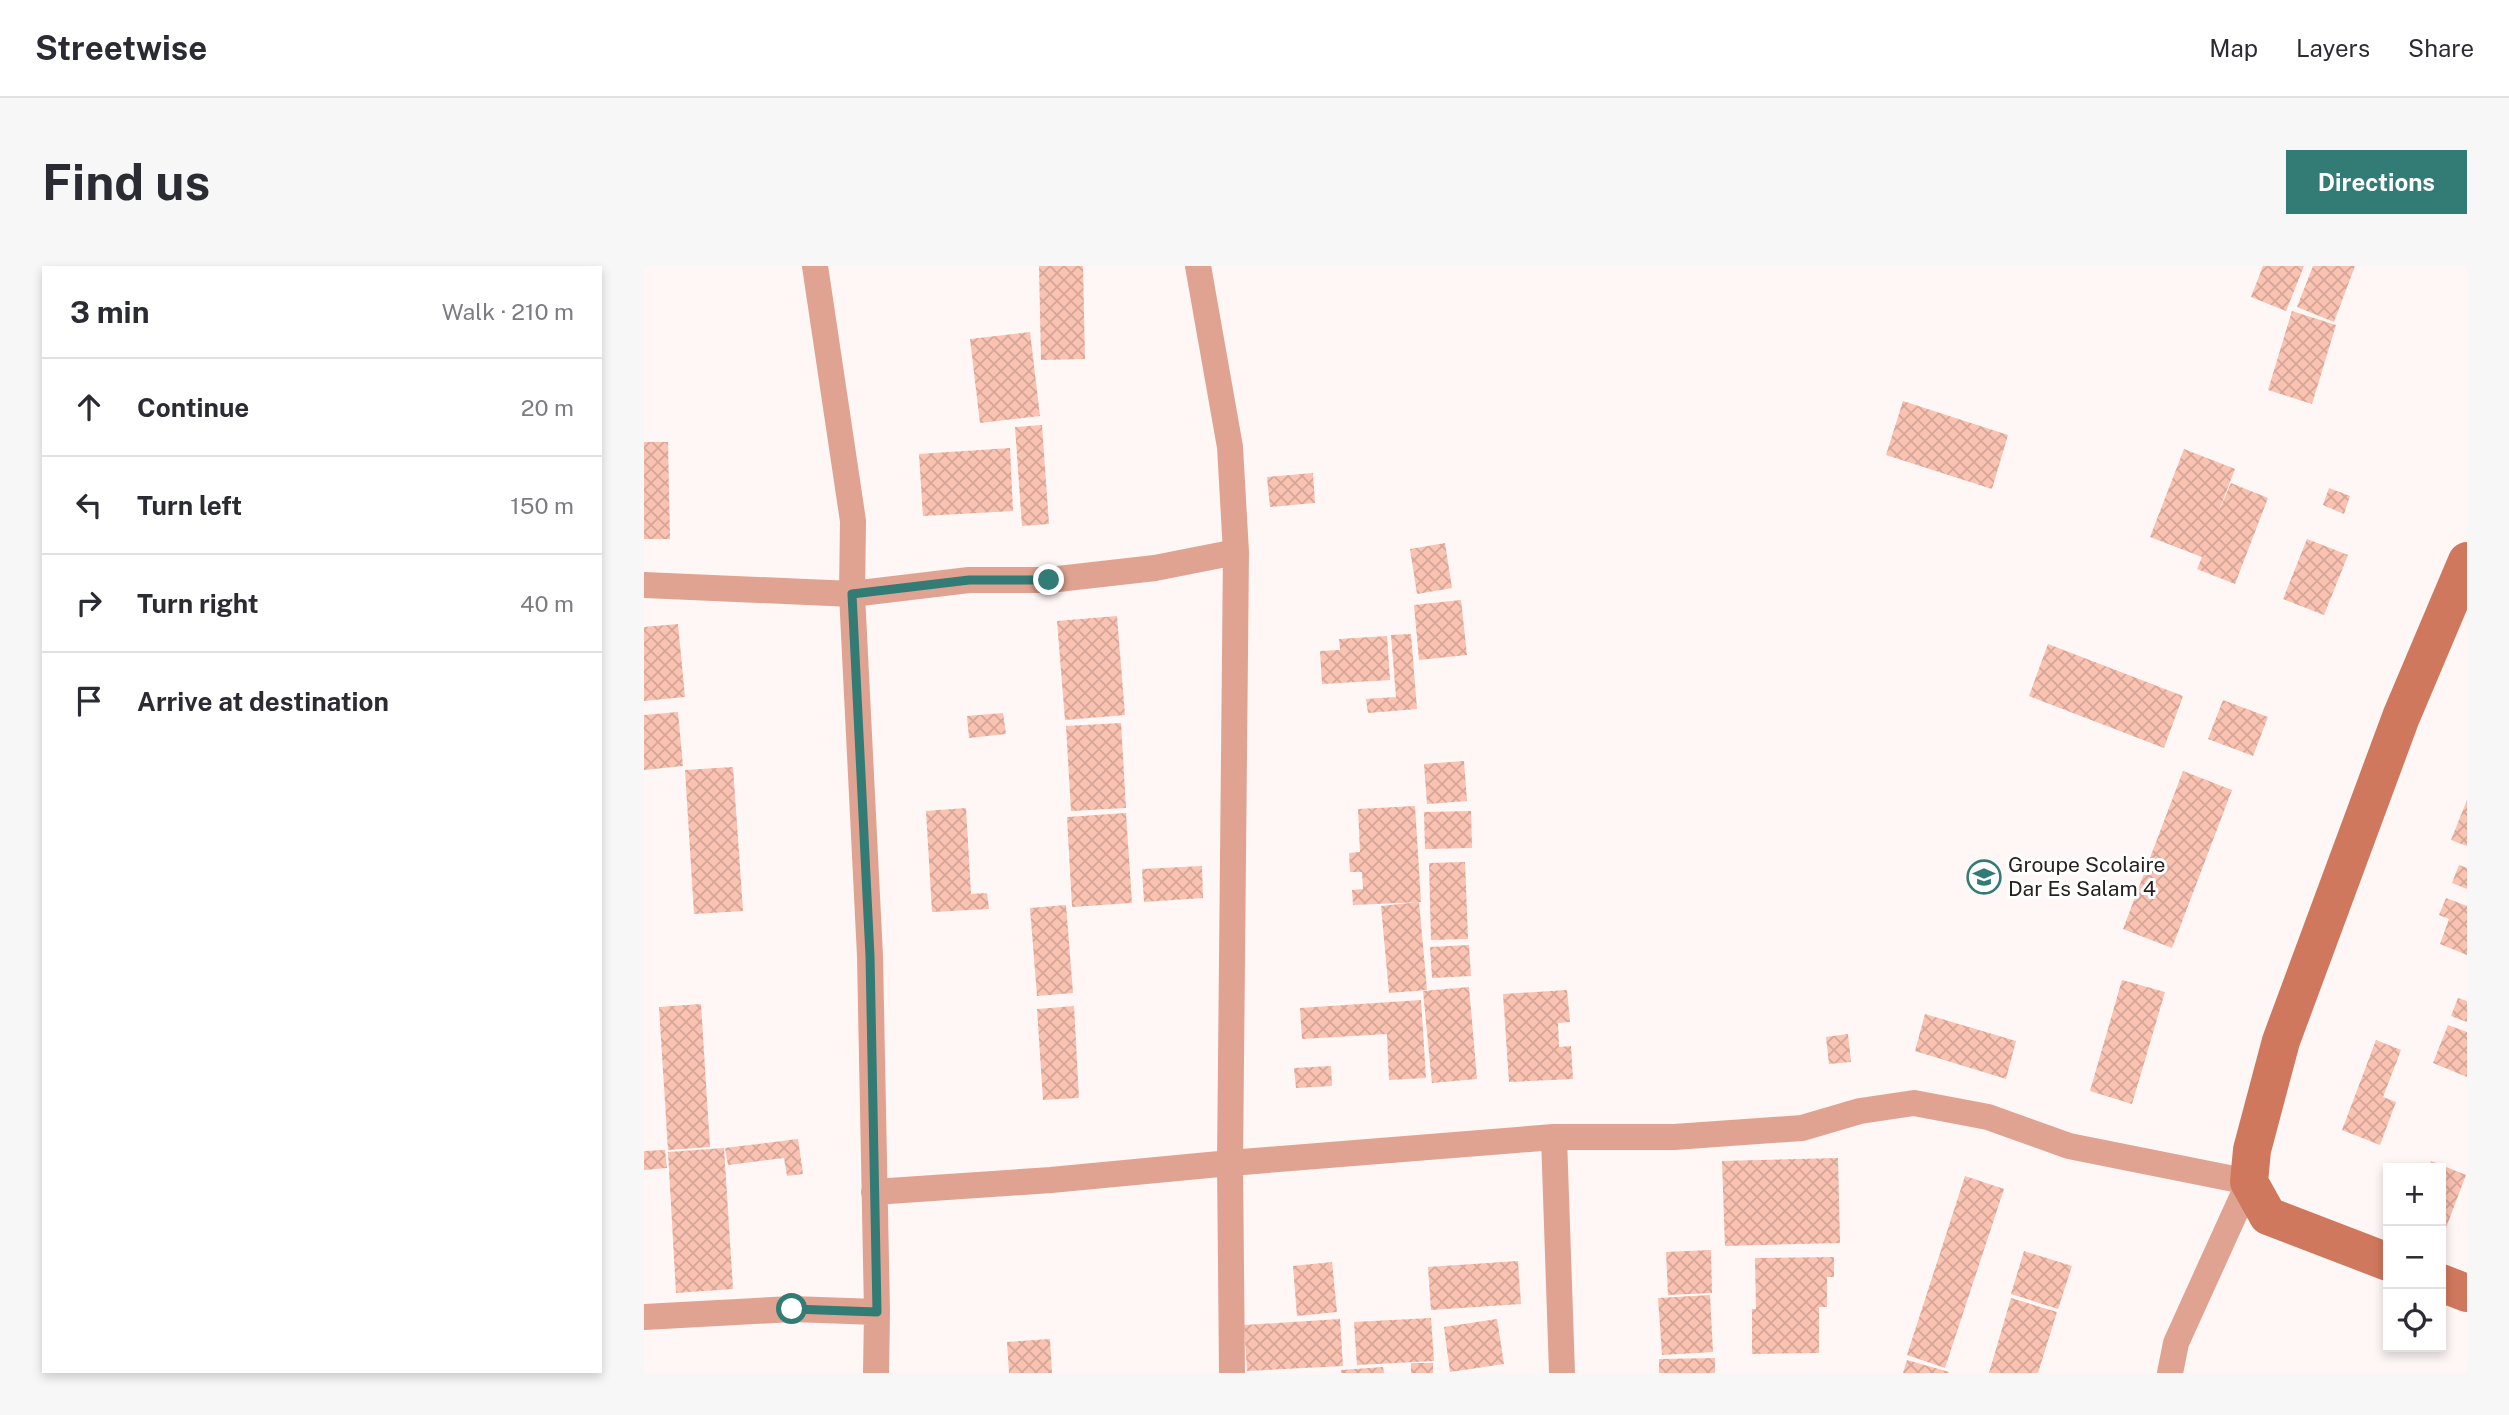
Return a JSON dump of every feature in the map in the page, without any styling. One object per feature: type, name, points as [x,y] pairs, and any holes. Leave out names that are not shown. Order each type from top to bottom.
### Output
[{"type":"street","points":[[816,266],[853,521],[852,594],[870,956],[876,1373]]},
{"type":"street","points":[[1198,266],[1230,447],[1236,552],[1230,1163],[1231,1373]]},
{"type":"street","points":[[644,585],[852,594],[969,580],[1049,580],[1155,568],[1236,552]]},
{"type":"street","points":[[2170,1373],[2175,1343],[2249,1181],[2252,1150],[2281,1041],[2402,717],[2467,561]]},
{"type":"street","points":[[874,1192],[1051,1181],[1230,1163],[1553,1137],[1674,1137],[1802,1128],[1860,1111],[1914,1103],[1988,1117],[2069,1146],[2249,1181]]},
{"type":"street","points":[[1553,1137],[1562,1373]]},
{"type":"street","points":[[2249,1181],[2268,1216],[2383,1260]]},
{"type":"street","points":[[2446,1285],[2467,1293]]},
{"type":"street","points":[[644,1317],[792,1309],[877,1312]]},
{"type":"building","points":[[1039,266],[1083,266],[1085,359],[1041,360]]},
{"type":"building","points":[[2263,266],[2304,266],[2286,311],[2251,297]]},
{"type":"building","points":[[2313,266],[2355,266],[2334,322],[2297,307]]},
{"type":"building","points":[[2292,311],[2336,325],[2312,404],[2268,390]]},
{"type":"building","points":[[1030,332],[1040,416],[980,423],[970,339]]},
{"type":"building","points":[[1903,401],[2008,435],[1992,489],[1886,455]]},
{"type":"building","points":[[1042,425],[1049,524],[1022,526],[1015,427]]},
{"type":"building","points":[[644,442],[668,442],[670,539],[644,539]]},
{"type":"building","points":[[1010,448],[1013,511],[923,516],[919,454]]},
{"type":"building","points":[[2184,449],[2235,469],[2218,513],[2231,483],[2268,498],[2235,584],[2197,569],[2202,557],[2150,537]]},
{"type":"building","points":[[1313,473],[1315,503],[1270,507],[1267,477]]},
{"type":"building","points":[[2329,488],[2350,496],[2344,514],[2323,505]]},
{"type":"building","points":[[2307,539],[2348,555],[2324,615],[2283,599]]},
{"type":"building","points":[[1445,543],[1452,588],[1417,594],[1410,549]]},
{"type":"building","points":[[1461,600],[1467,655],[1419,660],[1414,605]]},
{"type":"building","points":[[1117,616],[1125,715],[1065,720],[1057,621]]},
{"type":"building","points":[[678,624],[685,697],[644,701],[644,627]]},
{"type":"building","points":[[1411,634],[1417,709],[1368,713],[1366,699],[1396,697],[1391,635]]},
{"type":"building","points":[[1387,636],[1390,680],[1322,684],[1320,651],[1340,650],[1339,639]]},
{"type":"building","points":[[2048,644],[2183,696],[2164,748],[2029,696]]},
{"type":"building","points":[[2223,700],[2268,717],[2253,756],[2208,739]]},
{"type":"building","points":[[678,712],[683,766],[644,770],[644,715]]},
{"type":"building","points":[[1003,713],[1006,734],[969,738],[967,716]]},
{"type":"building","points":[[1121,723],[1126,808],[1071,811],[1066,726]]},
{"type":"building","points":[[1464,761],[1467,801],[1427,804],[1424,764]]},
{"type":"building","points":[[733,767],[743,911],[694,914],[685,770]]},
{"type":"building","points":[[2183,771],[2232,790],[2172,948],[2123,929]]},
{"type":"building","points":[[2467,800],[2467,846],[2451,840]]},
{"type":"building","points":[[1415,806],[1421,902],[1353,905],[1352,890],[1363,889],[1362,872],[1350,872],[1349,853],[1360,852],[1358,809]]},
{"type":"building","points":[[966,808],[971,894],[987,893],[989,909],[932,912],[926,811]]},
{"type":"building","points":[[1471,811],[1472,848],[1425,849],[1424,812]]},
{"type":"building","points":[[1126,813],[1132,903],[1072,907],[1067,817]]},
{"type":"building","points":[[1465,862],[1468,939],[1431,940],[1429,863]]},
{"type":"building","points":[[2459,865],[2467,868],[2467,889],[2452,883]]},
{"type":"building","points":[[1202,866],[1203,898],[1144,902],[1142,869]]},
{"type":"building","points":[[2446,898],[2467,906],[2467,955],[2440,944],[2449,919],[2439,915]]},
{"type":"building","points":[[1419,902],[1427,990],[1389,993],[1381,906]]},
{"type":"building","points":[[1066,905],[1073,993],[1037,996],[1030,908]]},
{"type":"building","points":[[1469,945],[1471,976],[1432,978],[1430,947]]},
{"type":"building","points":[[2122,980],[2165,992],[2132,1104],[2090,1091]]},
{"type":"building","points":[[1469,987],[1477,1079],[1432,1083],[1423,991]]},
{"type":"building","points":[[1567,990],[1570,1022],[1558,1023],[1559,1047],[1571,1046],[1573,1079],[1509,1082],[1503,994]]},
{"type":"building","points":[[2458,998],[2467,1001],[2467,1022],[2451,1016]]},
{"type":"building","points":[[1421,1000],[1426,1078],[1389,1080],[1387,1034],[1302,1039],[1300,1008]]},
{"type":"building","points":[[701,1004],[710,1147],[668,1150],[659,1007]]},
{"type":"building","points":[[1074,1006],[1079,1098],[1043,1100],[1037,1009]]},
{"type":"building","points":[[1925,1014],[2016,1041],[2006,1079],[1915,1051]]},
{"type":"building","points":[[2448,1025],[2467,1032],[2467,1077],[2433,1063]]},
{"type":"building","points":[[1848,1034],[1851,1062],[1829,1064],[1826,1037]]},
{"type":"building","points":[[2376,1040],[2401,1050],[2383,1097],[2396,1102],[2380,1145],[2342,1130]]},
{"type":"building","points":[[1331,1066],[1332,1086],[1296,1088],[1294,1068]]},
{"type":"building","points":[[798,1139],[803,1174],[787,1176],[784,1158],[728,1165],[725,1148]]},
{"type":"building","points":[[724,1148],[733,1289],[676,1293],[668,1152]]},
{"type":"building","points":[[665,1150],[667,1168],[644,1170],[644,1151]]},
{"type":"building","points":[[1838,1158],[1840,1243],[1725,1246],[1722,1161]]},
{"type":"building","points":[[2446,1167],[2466,1175],[2446,1228]]},
{"type":"building","points":[[1965,1176],[2004,1189],[1945,1368],[1907,1355]]},
{"type":"building","points":[[1711,1250],[1712,1293],[1668,1295],[1666,1252]]},
{"type":"building","points":[[2024,1251],[2072,1266],[2058,1309],[2011,1294]]},
{"type":"building","points":[[1834,1257],[1834,1277],[1827,1277],[1827,1307],[1819,1307],[1819,1353],[1752,1354],[1752,1309],[1756,1309],[1755,1258]]},
{"type":"building","points":[[1518,1261],[1521,1304],[1431,1310],[1428,1267]]},
{"type":"building","points":[[1332,1262],[1337,1312],[1297,1316],[1293,1266]]},
{"type":"building","points":[[1710,1295],[1713,1352],[1662,1355],[1658,1298]]},
{"type":"building","points":[[2011,1298],[2057,1312],[2038,1373],[1989,1373]]},
{"type":"building","points":[[1431,1318],[1434,1361],[1357,1365],[1354,1322]]},
{"type":"building","points":[[1340,1319],[1343,1366],[1247,1371],[1244,1325]]},
{"type":"building","points":[[1497,1319],[1504,1364],[1450,1372],[1444,1327]]},
{"type":"building","points":[[1050,1339],[1052,1373],[1009,1373],[1007,1342]]},
{"type":"building","points":[[1715,1358],[1715,1373],[1659,1373],[1659,1359]]},
{"type":"building","points":[[1907,1360],[1949,1372],[1903,1373]]},
{"type":"building","points":[[1411,1363],[1433,1363],[1433,1373],[1411,1373]]},
{"type":"building","points":[[1383,1367],[1384,1373],[1341,1373],[1341,1370]]},
{"type":"place","name":"Groupe Scolaire Dar Es Salam 4","points":[[1984,877]]},
{"type":"route","points":[[792,1309],[877,1312],[870,956],[852,594],[969,580],[1049,580]]}]
